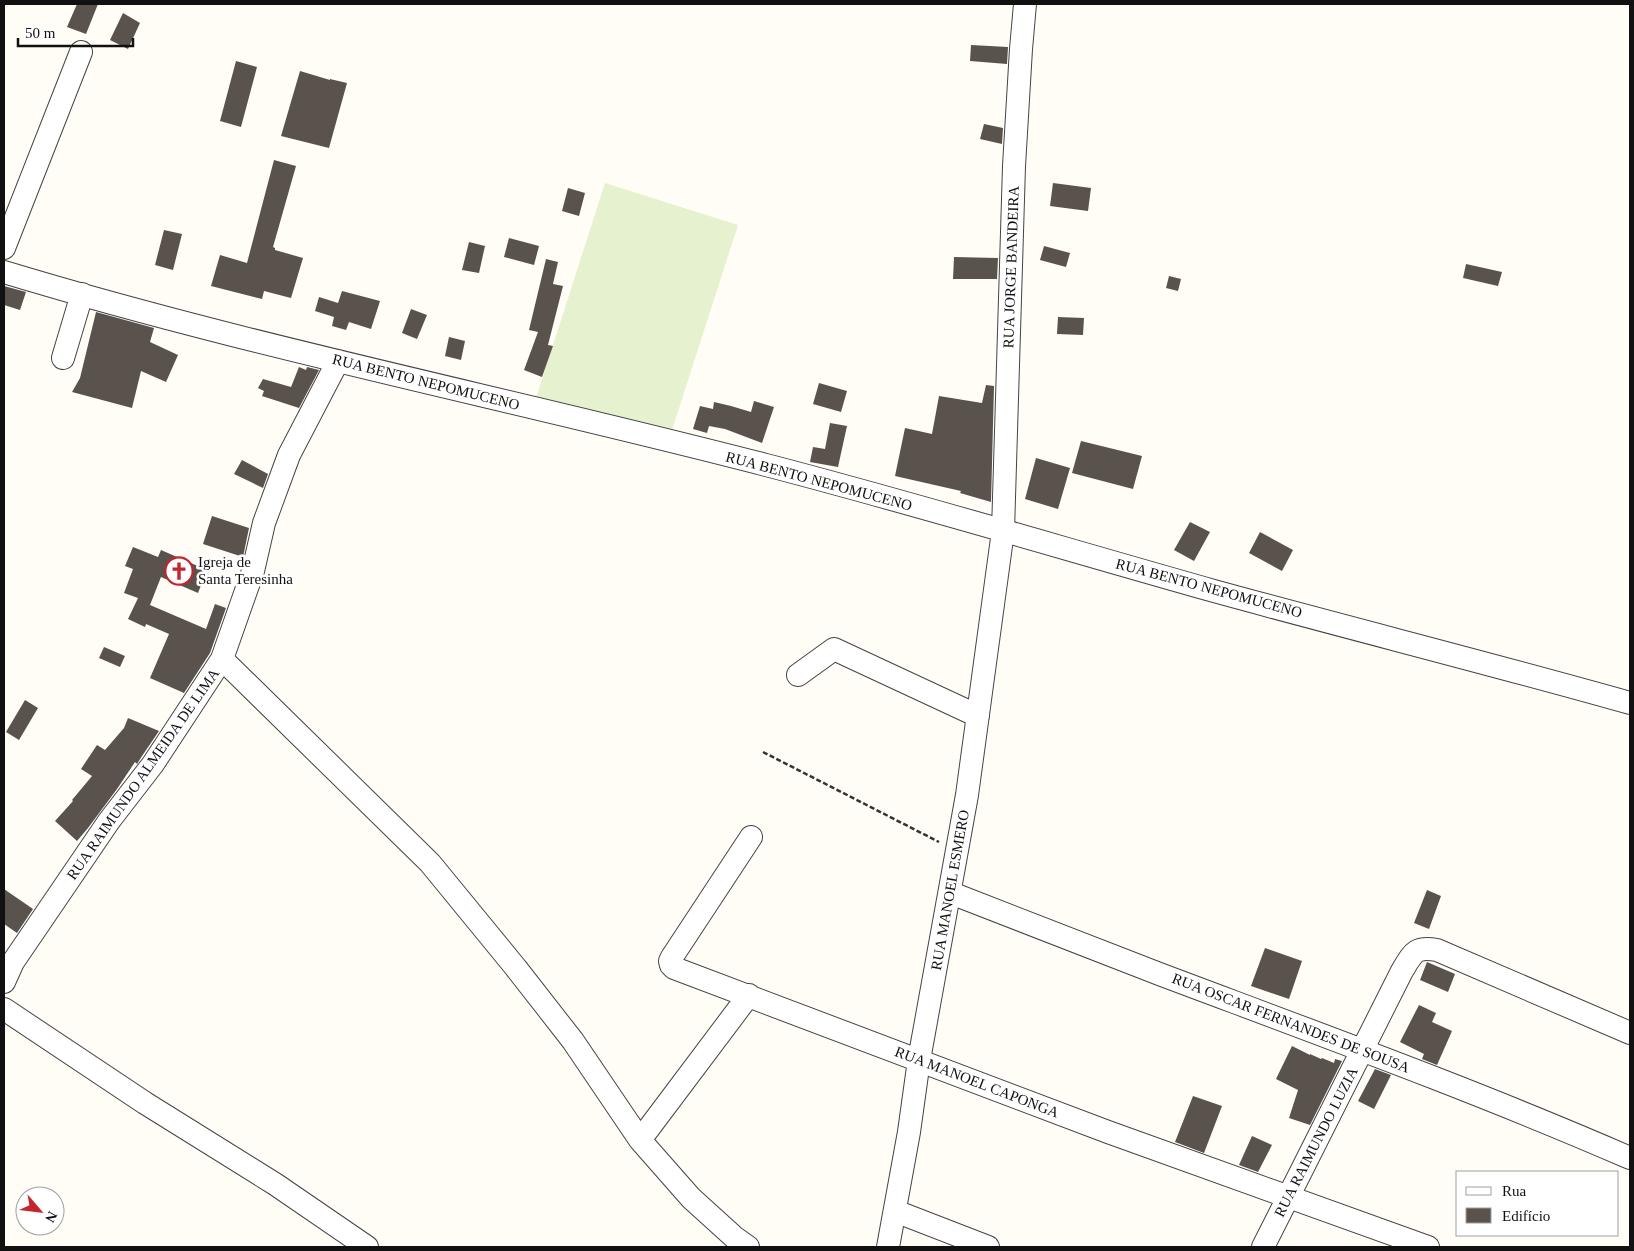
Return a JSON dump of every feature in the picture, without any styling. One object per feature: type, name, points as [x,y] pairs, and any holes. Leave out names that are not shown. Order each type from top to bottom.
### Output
[{"type":"street","name":"RUA JORGE BANDEIRA","points":[[1003,531],[1014,166],[1021,49],[1026,4]]},
{"type":"street","points":[[4,248],[80,52]]},
{"type":"street","name":"RUA BENTO NEPOMUCENO","points":[[4,272],[338,361],[766,465],[1218,592],[1499,666],[1630,703]]},
{"type":"street","points":[[63,358],[82,294]]},
{"type":"street","name":"RUA RAIMUNDO ALMEIDA DE LIMA","points":[[5,974],[110,821],[154,764],[222,659],[253,571],[264,523],[289,454],[338,361]]},
{"type":"street","name":"RUA MANOEL ESMERO","points":[[888,1247],[909,1132],[919,1060],[951,893],[967,795],[1003,531]]},
{"type":"street","points":[[798,675],[834,649],[978,716]]},
{"type":"street","points":[[222,659],[430,863],[573,1041],[640,1140],[691,1198],[734,1237],[748,1247]]},
{"type":"street","name":"RUA MANOEL CAPONGA","points":[[751,837],[670,961],[674,968],[1108,1132],[1428,1247]]},
{"type":"street","name":"RUA OSCAR FERNANDES DE SOUSA","points":[[951,893],[1162,975],[1363,1049],[1549,1122],[1630,1158]]},
{"type":"street","name":"RUA RAIMUNDO LUZIA","points":[[1263,1247],[1408,960],[1421,948],[1437,950],[1630,1033]]},
{"type":"street","points":[[640,1140],[749,995]]},
{"type":"street","points":[[4,1009],[145,1103],[275,1184],[367,1247]]},
{"type":"street","points":[[895,1211],[988,1247]]},
{"type":"path","points":[[763,752],[940,843]]},
{"type":"green space","points":[[605,183],[738,225],[672,430],[536,398]]},
{"type":"building","points":[[77,4],[98,4],[86,34],[67,27]]},
{"type":"building","points":[[123,13],[140,23],[128,49],[110,40]]},
{"type":"building","points":[[971,45],[1008,47],[1007,64],[970,61]]},
{"type":"building","points":[[236,61],[257,67],[241,127],[220,121]]},
{"type":"building","points":[[300,71],[347,83],[329,148],[281,136]]},
{"type":"building","points":[[984,124],[1003,128],[1002,144],[980,139]]},
{"type":"building","points":[[274,160],[296,166],[273,247],[275,250],[303,258],[291,298],[264,291],[262,299],[211,286],[220,255],[247,263]]},
{"type":"building","points":[[1053,183],[1091,188],[1088,211],[1050,206]]},
{"type":"building","points":[[568,188],[585,193],[579,216],[562,211]]},
{"type":"building","points":[[164,230],[182,234],[173,270],[155,265]]},
{"type":"building","points":[[509,238],[539,246],[534,265],[504,257]]},
{"type":"building","points":[[469,242],[485,246],[479,273],[462,270]]},
{"type":"building","points":[[1044,246],[1070,253],[1066,267],[1040,260]]},
{"type":"building","points":[[954,257],[998,258],[997,279],[953,279]]},
{"type":"building","points":[[546,259],[558,262],[553,284],[563,286],[548,345],[553,346],[542,377],[524,370],[538,332],[529,330]]},
{"type":"building","points":[[1466,264],[1502,272],[1498,286],[1463,278]]},
{"type":"building","points":[[1169,276],[1181,279],[1178,291],[1166,288]]},
{"type":"building","points":[[4,286],[26,292],[20,310],[4,305]]},
{"type":"building","points":[[342,291],[380,301],[371,329],[349,322],[346,330],[332,326],[334,317],[315,311],[319,297],[338,303]]},
{"type":"building","points":[[411,309],[427,315],[417,339],[402,333]]},
{"type":"building","points":[[96,312],[154,328],[150,342],[178,355],[166,382],[141,371],[132,408],[72,392],[80,378]]},
{"type":"building","points":[[1058,317],[1084,318],[1083,335],[1057,334]]},
{"type":"building","points":[[449,337],[465,341],[461,360],[445,356]]},
{"type":"building","points":[[299,367],[306,370],[307,367],[319,370],[299,408],[262,396],[264,391],[258,388],[263,379],[291,387]]},
{"type":"building","points":[[819,383],[847,391],[841,412],[813,404]]},
{"type":"building","points":[[986,385],[994,386],[991,502],[960,493],[961,491],[895,476],[905,428],[932,434],[939,396],[982,403]]},
{"type":"building","points":[[754,401],[774,407],[762,443],[725,429],[709,426],[707,433],[693,429],[700,406],[713,409],[714,402],[751,412]]},
{"type":"building","points":[[830,423],[847,426],[838,467],[810,462],[813,447],[825,449]]},
{"type":"building","points":[[1081,441],[1142,456],[1133,489],[1072,473]]},
{"type":"building","points":[[1036,458],[1070,468],[1058,509],[1025,499]]},
{"type":"building","points":[[242,460],[268,474],[263,488],[234,474]]},
{"type":"building","points":[[212,516],[249,528],[243,557],[203,544]]},
{"type":"building","points":[[1190,522],[1210,532],[1194,561],[1174,550]]},
{"type":"building","points":[[1260,532],[1293,550],[1282,571],[1249,553]]},
{"type":"building","points":[[133,547],[158,557],[161,550],[207,570],[198,593],[161,577],[150,605],[206,629],[215,604],[226,608],[210,653],[184,693],[150,678],[169,634],[146,624],[145,627],[128,619],[138,598],[124,593],[133,569],[125,566]]},
{"type":"building","points":[[104,647],[125,656],[120,667],[99,658]]},
{"type":"building","points":[[25,700],[38,708],[19,740],[6,732]]},
{"type":"building","points":[[128,718],[159,731],[137,764],[135,762],[77,841],[55,821],[92,776],[81,769],[97,745],[105,750],[124,728]]},
{"type":"building","points":[[4,889],[33,909],[17,933],[4,924]]},
{"type":"building","points":[[1427,890],[1441,896],[1429,929],[1414,923]]},
{"type":"building","points":[[1265,948],[1302,961],[1289,999],[1251,986]]},
{"type":"building","points":[[1427,962],[1455,974],[1448,992],[1420,980]]},
{"type":"building","points":[[1419,1005],[1436,1013],[1432,1022],[1452,1031],[1437,1065],[1422,1059],[1424,1054],[1400,1042]]},
{"type":"building","points":[[1292,1046],[1310,1055],[1334,1063],[1335,1059],[1342,1061],[1310,1125],[1289,1118],[1298,1090],[1276,1079]]},
{"type":"building","points":[[1375,1069],[1391,1075],[1374,1109],[1358,1101]]},
{"type":"building","points":[[1193,1096],[1222,1106],[1204,1153],[1175,1142]]},
{"type":"building","points":[[1252,1136],[1272,1145],[1258,1172],[1239,1165]]},
{"type":"place","name":"Igreja de Santa Teresinha","points":[[179,571]]}]
